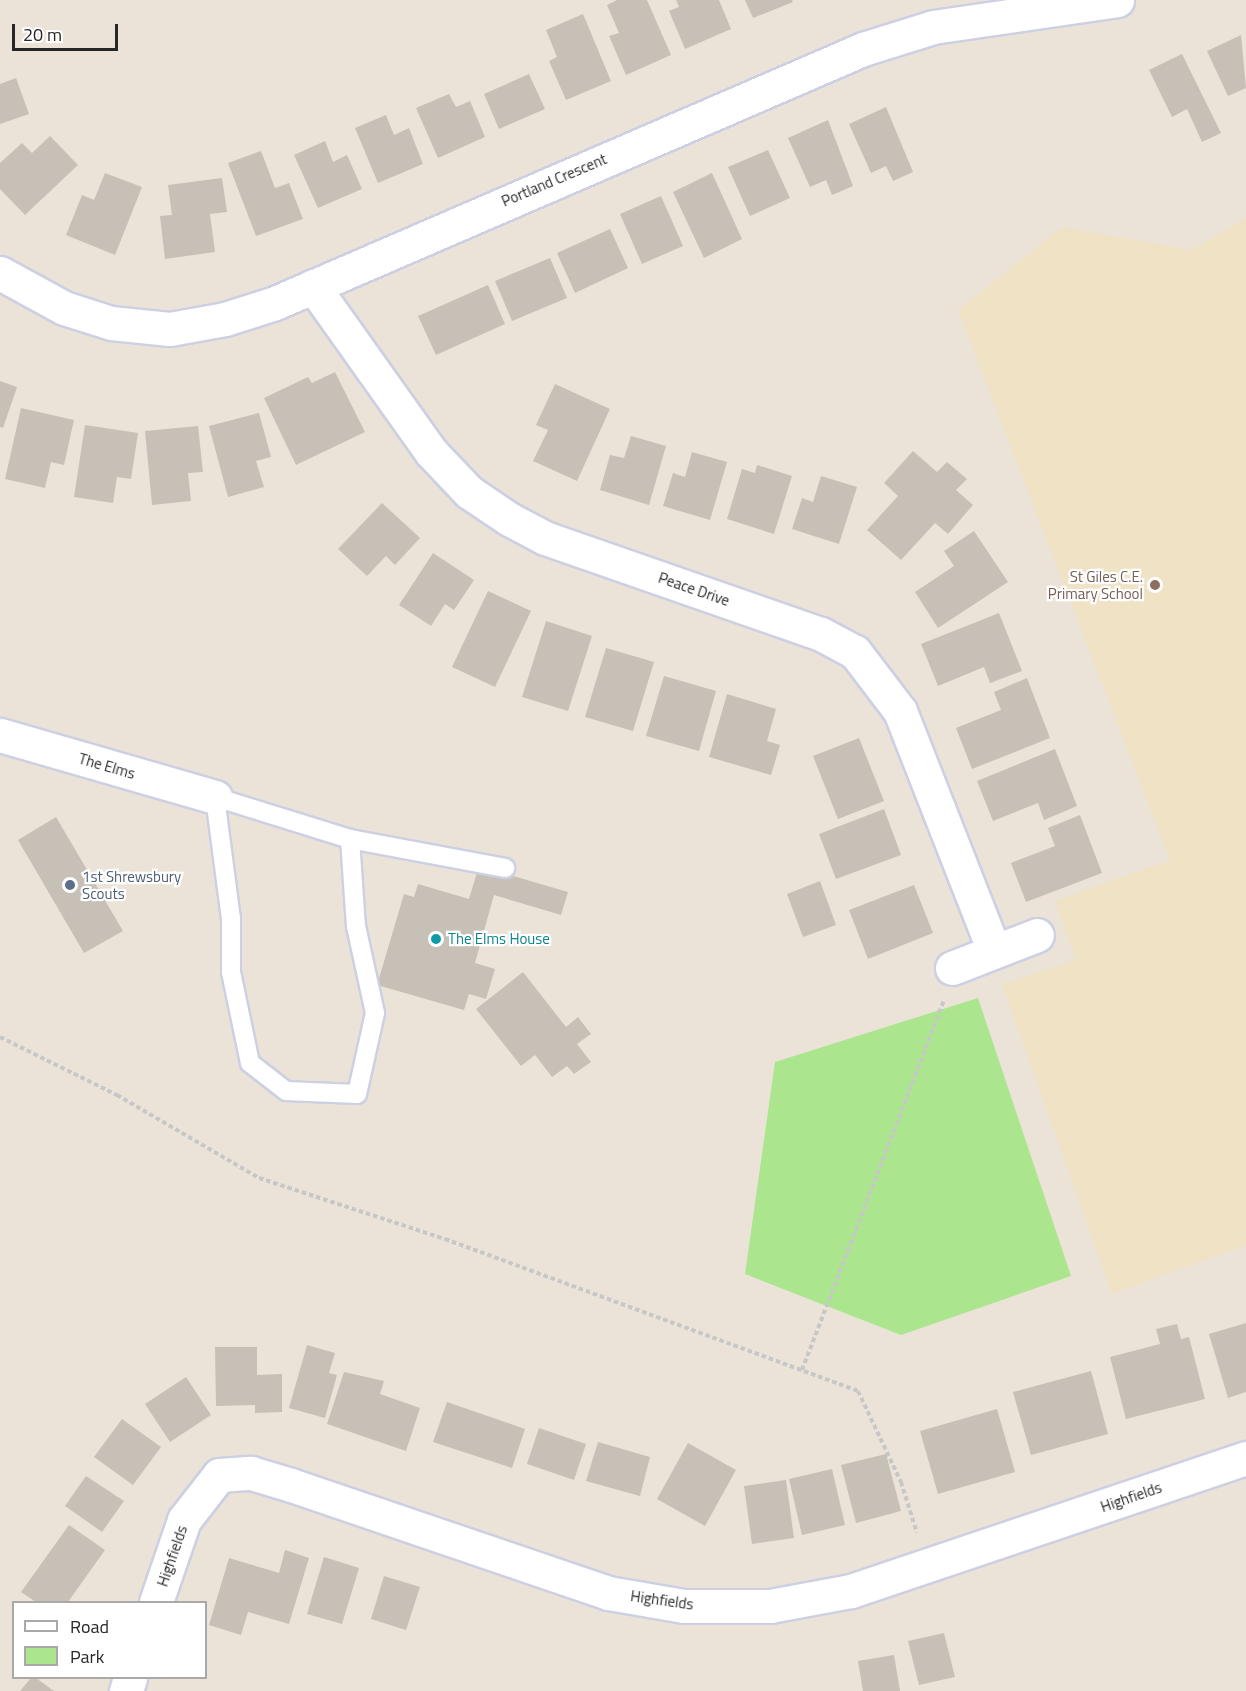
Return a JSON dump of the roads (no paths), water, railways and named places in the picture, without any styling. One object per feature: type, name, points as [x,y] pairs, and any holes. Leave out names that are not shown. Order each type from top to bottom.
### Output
[{"type":"street","name":"Portland Crescent","points":[[5,283],[111,323],[170,329],[225,319],[313,285],[863,49],[933,27],[1117,0]]},
{"type":"street","name":"Peace Drive","points":[[313,285],[430,452],[469,492],[509,519],[545,537],[821,634],[855,652],[900,711],[994,951]]},
{"type":"street","name":"The Elms","points":[[0,735],[215,797]]},
{"type":"street","points":[[952,968],[1037,935]]},
{"type":"street","name":"Highfields","points":[[156,1601],[184,1520],[204,1489],[219,1475],[251,1473],[608,1593],[684,1606],[770,1606],[851,1591],[1246,1458]]},
{"type":"lane","points":[[350,839],[356,926],[375,1013],[357,1094],[286,1091],[250,1064],[231,972],[231,920],[215,797],[350,839],[505,868]]},
{"type":"place","name":"St Giles C.E. Primary School","points":[[1155,585]]},
{"type":"place","name":"1st Shrewsbury Scouts","points":[[70,885]]},
{"type":"place","name":"The Elms House","points":[[436,939]]}]
